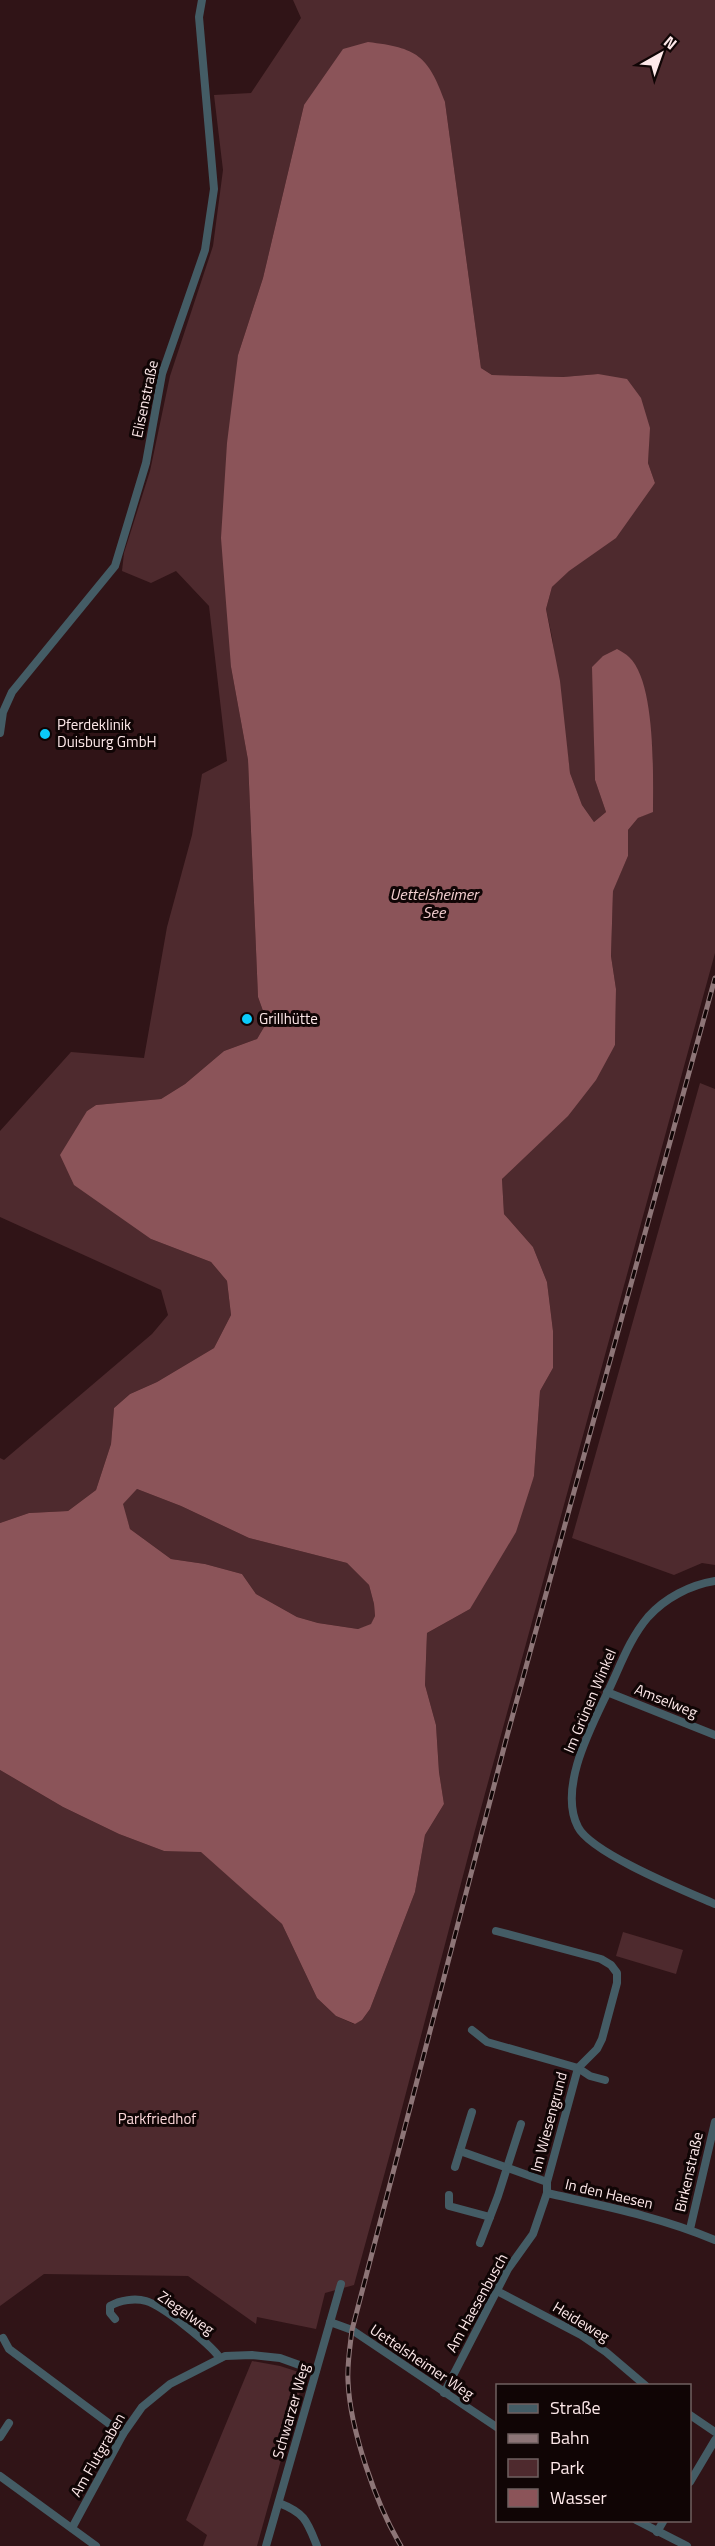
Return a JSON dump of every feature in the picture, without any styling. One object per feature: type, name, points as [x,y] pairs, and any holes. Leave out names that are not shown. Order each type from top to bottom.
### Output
[{"type":"street","name":"Elisenstraße","points":[[0,733],[3,712],[12,692],[115,566],[146,463],[162,374],[205,250],[214,189],[199,17],[202,0]]},
{"type":"street","name":"Im Grünen Winkel","points":[[715,1581],[677,1594],[650,1616],[623,1656],[577,1766],[572,1805],[579,1829],[601,1848],[715,1904]]},
{"type":"street","name":"Amselweg","points":[[608,1692],[715,1735]]},
{"type":"street","name":"Im Wiesengrund","points":[[496,1931],[601,1959],[611,1965],[617,1973],[617,1983],[602,2039],[597,2049],[578,2068],[547,2182]]},
{"type":"street","name":"Im Wiesengrund","points":[[472,2030],[487,2042],[578,2068],[590,2076],[605,2080]]},
{"type":"street","points":[[455,2167],[472,2112]]},
{"type":"street","name":"Birkenstraße","points":[[690,2229],[715,2122]]},
{"type":"street","points":[[507,2169],[521,2124]]},
{"type":"street","name":"In den Haesen","points":[[460,2151],[547,2182],[547,2193],[644,2215],[690,2229],[715,2240]]},
{"type":"street","name":"Am Haesenbusch","points":[[480,2242],[507,2169]]},
{"type":"street","name":"Am Haesenbusch","points":[[444,2393],[508,2269],[534,2234],[547,2193]]},
{"type":"street","points":[[449,2195],[449,2206],[490,2217]]},
{"type":"street","name":"Schwarzer Weg","points":[[266,2546],[341,2284]]},
{"type":"street","name":"Heideweg","points":[[497,2291],[581,2335],[645,2384]]},
{"type":"street","name":"Ziegelweg","points":[[115,2319],[110,2313],[110,2306],[117,2302],[146,2301],[163,2310],[212,2348],[220,2358]]},
{"type":"street","name":"Uettelsheimer Weg","points":[[330,2322],[352,2331],[496,2427]]},
{"type":"street","points":[[3,2338],[9,2349],[123,2434]]},
{"type":"street","name":"Am Flutgraben","points":[[72,2528],[123,2434],[142,2406],[170,2384],[220,2358],[252,2355],[270,2357],[316,2371]]},
{"type":"street","points":[[691,2416],[715,2432]]},
{"type":"street","points":[[0,2437],[9,2423]]},
{"type":"street","points":[[691,2480],[715,2440]]},
{"type":"street","points":[[0,2476],[96,2546]]},
{"type":"street","points":[[279,2503],[296,2510],[303,2516],[317,2546]]},
{"type":"street","points":[[640,2522],[687,2546]]},
{"type":"street","points":[[657,2532],[663,2522]]},
{"type":"green space","name":"Parkfriedhof","points":[[293,0],[715,0],[715,953],[475,1830],[354,2285],[325,2293],[316,2329],[257,2317],[256,2324],[188,2276],[44,2274],[0,2306],[0,1770],[63,1807],[119,1834],[164,1851],[201,1851],[282,1924],[317,1998],[336,2016],[354,2024],[362,2020],[370,2009],[415,1892],[425,1835],[444,1804],[436,1725],[425,1685],[427,1633],[470,1609],[534,1476],[540,1391],[553,1368],[553,1331],[547,1282],[533,1247],[504,1214],[502,1179],[615,1045],[616,989],[611,956],[613,890],[628,856],[628,830],[638,818],[653,811],[652,743],[594,726],[595,780],[606,812],[594,822],[582,805],[570,773],[552,637],[546,609],[552,587],[655,483],[648,463],[649,428],[598,374],[563,377],[492,375],[481,368],[445,102],[304,105],[263,278],[238,355],[231,667],[248,760],[258,997],[267,1022],[257,1039],[224,1051],[185,1084],[161,1099],[96,1105],[87,1111],[151,1239],[211,1262],[227,1281],[231,1315],[214,1348],[157,1382],[130,1394],[114,1408],[111,1444],[96,1490],[68,1511],[29,1513],[0,1523],[0,1458],[4,1460],[152,1334],[168,1315],[161,1290],[0,1217],[0,1131],[71,1052],[144,1058],[167,927],[192,835],[202,774],[227,761],[209,606],[176,571],[151,583],[122,571],[124,553],[150,471],[170,376],[213,246],[223,170],[214,95],[251,93],[301,18]]},
{"type":"green space","points":[[700,1083],[715,1089],[715,1565],[702,1563],[674,1575],[572,1538]]},
{"type":"green space","points":[[137,1489],[181,1506],[249,1538],[347,1563],[369,1585],[375,1616],[371,1625],[358,1629],[318,1623],[297,1617],[256,1594],[242,1574],[205,1564],[171,1559],[130,1529],[122,1504]]},
{"type":"green space","points":[[623,1932],[683,1950],[676,1974],[616,1956]]},
{"type":"green space","points":[[252,2361],[280,2366],[305,2374],[257,2546],[203,2546],[207,2535],[186,2520]]},
{"type":"water","name":"Uettelsheimer See","points":[[368,42],[409,51],[426,64],[439,86],[445,102],[481,368],[492,375],[563,377],[598,374],[627,379],[641,398],[650,428],[648,463],[655,483],[616,538],[569,571],[552,587],[546,609],[560,681],[570,773],[582,805],[594,822],[606,812],[595,780],[592,667],[603,656],[617,649],[629,657],[638,669],[644,687],[651,730],[653,812],[638,818],[628,830],[628,856],[613,891],[611,956],[616,989],[615,1045],[596,1080],[568,1116],[502,1179],[504,1214],[533,1247],[547,1282],[553,1331],[553,1368],[540,1391],[534,1476],[516,1532],[470,1609],[427,1633],[425,1685],[436,1725],[444,1804],[425,1835],[415,1892],[370,2009],[362,2020],[355,2024],[336,2016],[317,1998],[282,1924],[201,1852],[164,1851],[119,1834],[63,1807],[0,1770],[0,1523],[29,1513],[68,1511],[96,1490],[111,1444],[114,1408],[130,1394],[157,1382],[214,1348],[231,1315],[227,1281],[211,1262],[151,1239],[74,1185],[60,1155],[87,1111],[96,1105],[161,1099],[185,1084],[224,1051],[257,1039],[267,1022],[258,997],[248,760],[231,667],[221,538],[227,443],[238,355],[263,278],[304,105],[343,49]],"holes":[[[137,1489],[181,1506],[249,1538],[347,1563],[369,1585],[375,1616],[371,1624],[358,1629],[318,1623],[297,1617],[256,1594],[242,1574],[205,1564],[171,1559],[130,1529],[123,1504]]]},
{"type":"railway","points":[[401,2546],[374,2488],[354,2422],[348,2375],[352,2330],[507,1736],[715,978]]},
{"type":"place","name":"Pferdeklinik Duisburg GmbH","points":[[45,734]]},
{"type":"place","name":"Grillhütte","points":[[247,1019]]}]
